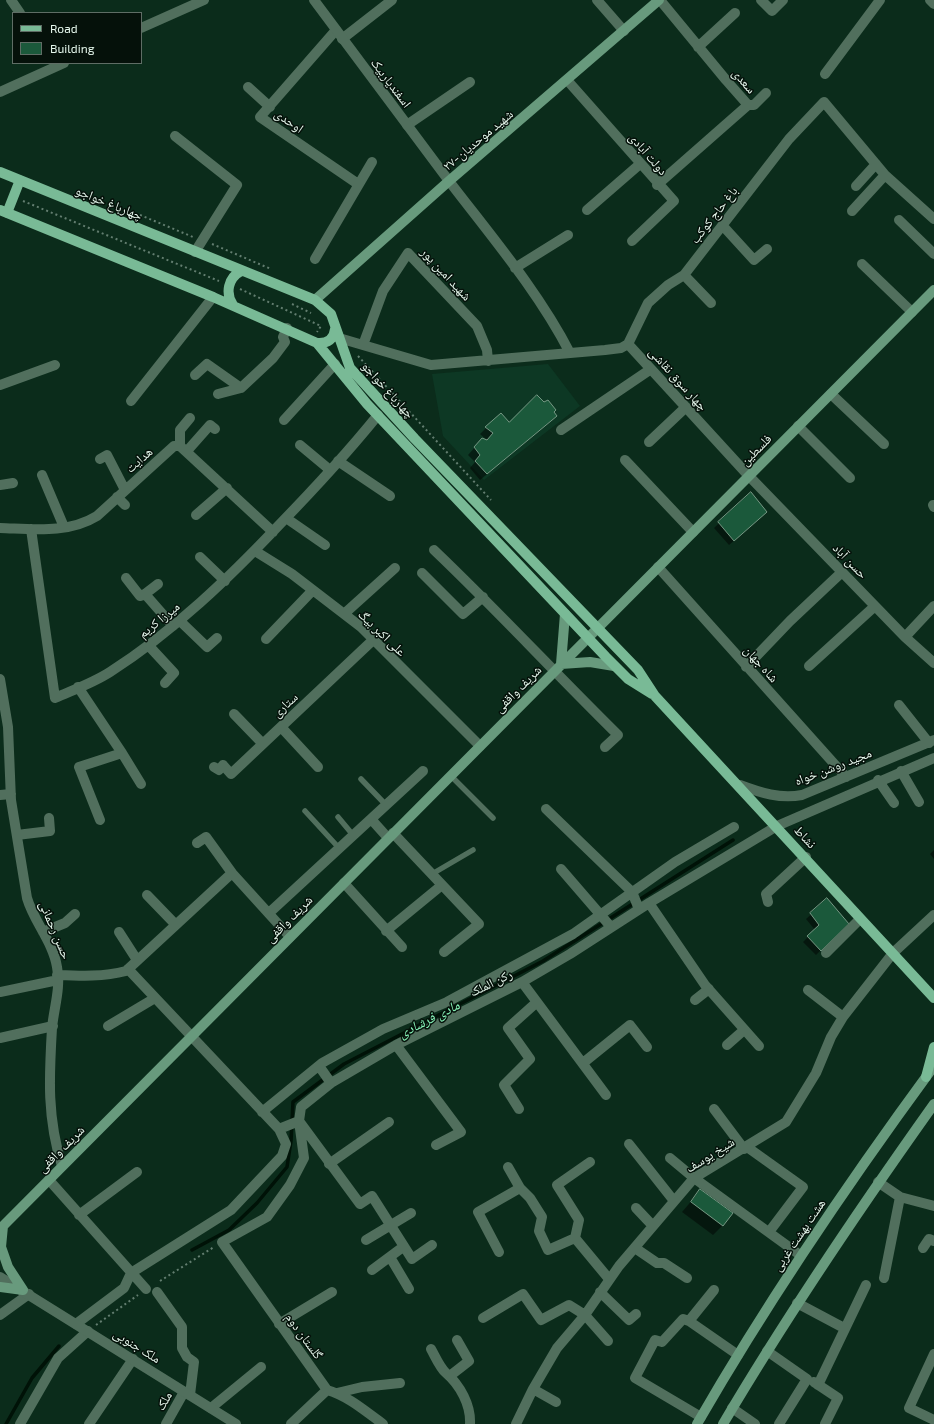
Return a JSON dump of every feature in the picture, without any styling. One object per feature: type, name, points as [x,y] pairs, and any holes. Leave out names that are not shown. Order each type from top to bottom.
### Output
[{"type":"main road","name":"۲۷-شهید موحدیان","points":[[315,300],[449,181],[660,0]]},
{"type":"main road","name":"چهارباغ خواجو","points":[[0,172],[315,300],[330,314],[350,368],[415,439],[597,628]]},
{"type":"main road","points":[[3,211],[13,197],[20,180]]},
{"type":"main road","name":"چهارباغ خواجو","points":[[3,211],[287,328],[318,338],[335,364],[378,415],[587,638]]},
{"type":"main road","points":[[233,306],[229,296],[229,285],[233,276],[241,271]]},
{"type":"main road","name":"فلسطین","points":[[597,628],[934,289]]},
{"type":"main road","points":[[318,338],[324,343],[330,341],[334,335],[337,334]]},
{"type":"main road","points":[[565,614],[557,668],[590,662],[614,666]]},
{"type":"main road","name":"شریف واقفی","points":[[2,1227],[597,628]]},
{"type":"main road","name":"نشاط","points":[[597,628],[638,670],[655,696],[740,785],[860,919],[929,987],[934,998]]},
{"type":"main road","name":"نشاط","points":[[587,638],[628,679],[655,696]]},
{"type":"main road","points":[[926,1077],[934,1047]]},
{"type":"main road","name":"هشت بهشت غربی","points":[[699,1420],[800,1255],[860,1168],[934,1066]]},
{"type":"main road","points":[[723,1424],[797,1303],[878,1182],[934,1104]]},
{"type":"main road","points":[[2,1227],[1,1247],[8,1267],[26,1292]]},
{"type":"main road","points":[[0,1288],[26,1292]]},
{"type":"street","points":[[11,0],[19,12]]},
{"type":"street","points":[[142,28],[193,2],[204,0]]},
{"type":"street","name":"اسفندیاربیک","points":[[314,0],[342,40],[449,181]]},
{"type":"street","points":[[342,40],[392,0]]},
{"type":"street","points":[[597,0],[624,31]]},
{"type":"street","name":"سعدی","points":[[657,185],[748,104],[660,0]]},
{"type":"street","points":[[761,0],[772,11],[783,0]]},
{"type":"street","points":[[825,74],[880,0]]},
{"type":"street","points":[[930,0],[934,4]]},
{"type":"street","points":[[698,46],[735,13]]},
{"type":"street","name":"اوحدی","points":[[336,30],[260,117],[358,184]]},
{"type":"street","points":[[0,92],[58,64]]},
{"type":"street","name":"دولت آبادی","points":[[567,80],[657,185],[674,201],[632,241]]},
{"type":"street","points":[[407,125],[470,82]]},
{"type":"street","points":[[248,87],[270,107]]},
{"type":"street","points":[[748,104],[754,105],[766,93]]},
{"type":"street","name":"باغ حاج کوکب","points":[[628,344],[648,303],[668,285],[684,275],[789,139],[824,102],[876,164]]},
{"type":"street","points":[[175,136],[237,184],[195,252]]},
{"type":"street","points":[[315,259],[372,162]]},
{"type":"street","points":[[587,210],[640,164]]},
{"type":"street","points":[[856,186],[876,164],[885,175],[934,219]]},
{"type":"street","points":[[852,211],[885,175]]},
{"type":"street","points":[[449,181],[515,268],[558,330],[570,353]]},
{"type":"street","points":[[899,220],[934,254]]},
{"type":"street","points":[[723,226],[754,260],[767,250]]},
{"type":"street","points":[[515,268],[568,235]]},
{"type":"street","name":"شهید امین پور","points":[[362,345],[383,291],[408,253],[477,326],[487,350],[488,361]]},
{"type":"street","points":[[862,264],[911,312]]},
{"type":"street","points":[[684,275],[711,302]]},
{"type":"street","points":[[132,401],[213,297]]},
{"type":"street","points":[[218,394],[241,388],[284,342],[283,337],[287,328]]},
{"type":"street","points":[[337,334],[362,345],[431,365],[621,348],[628,344]]},
{"type":"street","name":"چهار سوق نقاشی","points":[[628,344],[748,475]]},
{"type":"street","points":[[195,375],[207,364],[241,388]]},
{"type":"street","points":[[284,420],[335,364]]},
{"type":"street","points":[[0,385],[55,365]]},
{"type":"street","points":[[560,430],[651,369]]},
{"type":"street","points":[[831,394],[884,444]]},
{"type":"street","points":[[649,442],[686,407]]},
{"type":"street","name":"میرزا کریم","points":[[31,529],[55,698],[108,673],[149,646],[176,624],[255,551],[330,470],[378,415]]},
{"type":"street","points":[[190,418],[180,430],[183,449],[273,532]]},
{"type":"street","name":"هدایت","points":[[0,528],[31,529],[64,527],[86,522],[97,516],[174,446],[183,449],[210,424],[215,429]]},
{"type":"street","points":[[798,426],[850,478]]},
{"type":"street","points":[[300,445],[330,470]]},
{"type":"street","points":[[100,459],[107,454],[125,506]]},
{"type":"street","points":[[625,460],[692,531]]},
{"type":"street","points":[[338,461],[390,496]]},
{"type":"street","points":[[42,475],[64,527]]},
{"type":"street","name":"حسن آباد","points":[[748,475],[905,637],[934,663]]},
{"type":"street","points":[[0,485],[13,484]]},
{"type":"street","points":[[196,516],[227,488]]},
{"type":"street","points":[[286,518],[325,545]]},
{"type":"street","points":[[434,550],[557,668],[618,735],[605,747]]},
{"type":"street","name":"علی اکبر بیگ","points":[[255,551],[292,574],[360,627],[480,746]]},
{"type":"street","points":[[200,556],[224,581]]},
{"type":"street","name":"شاه جهان","points":[[658,567],[846,777]]},
{"type":"street","points":[[344,614],[395,568]]},
{"type":"street","points":[[746,667],[805,606],[842,572]]},
{"type":"street","points":[[422,573],[463,614],[483,597]]},
{"type":"street","points":[[126,578],[140,596],[158,584]]},
{"type":"street","points":[[266,639],[313,590]]},
{"type":"street","points":[[145,594],[176,624],[207,648],[217,638]]},
{"type":"street","points":[[809,666],[875,606]]},
{"type":"street","points":[[905,637],[934,606]]},
{"type":"street","name":"ستاری","points":[[214,767],[219,770],[223,765],[231,774],[373,640]]},
{"type":"street","points":[[149,646],[174,673],[165,683]]},
{"type":"street","name":"حسن رحمانی","points":[[0,679],[8,727],[4,746],[27,898],[32,913],[43,932],[57,967],[58,992],[53,1026],[49,1103],[55,1146],[62,1166]]},
{"type":"street","points":[[78,687],[141,784]]},
{"type":"street","points":[[899,705],[931,742]]},
{"type":"street","points":[[234,714],[263,744]]},
{"type":"street","points":[[281,727],[318,767]]},
{"type":"street","name":"مجید روشن خواه","points":[[740,785],[758,792],[788,798],[819,790],[846,777],[931,742]]},
{"type":"street","points":[[100,820],[79,767],[122,753]]},
{"type":"street","points":[[777,826],[878,780],[934,758]]},
{"type":"street","points":[[269,913],[422,771]]},
{"type":"street","points":[[901,771],[920,802]]},
{"type":"street","points":[[878,780],[894,803]]},
{"type":"street","points":[[0,795],[11,794]]},
{"type":"street","points":[[546,809],[632,892],[639,909]]},
{"type":"street","points":[[17,835],[50,831],[49,818]]},
{"type":"street","points":[[371,819],[432,874],[479,924],[444,952]]},
{"type":"street","name":"رکن الملک","points":[[222,1242],[267,1217],[290,1185],[304,1158],[299,1121],[301,1107],[331,1084],[396,1045],[522,982],[562,959],[639,909],[777,826]]},
{"type":"street","name":"رکن الملک","points":[[262,1112],[319,1066],[383,1029],[447,1002],[556,944],[573,934],[675,862],[734,827]]},
{"type":"street","points":[[197,843],[206,837],[232,873],[290,937]]},
{"type":"street","points":[[768,902],[766,894],[806,857]]},
{"type":"street","points":[[561,869],[611,927]]},
{"type":"street","points":[[0,992],[58,978],[114,975],[128,969],[232,873]]},
{"type":"street","points":[[344,883],[402,947]]},
{"type":"street","points":[[386,931],[442,885]]},
{"type":"street","points":[[147,895],[176,925]]},
{"type":"street","points":[[649,903],[710,989],[759,1046]]},
{"type":"street","points":[[43,932],[65,924],[75,914]]},
{"type":"street","points":[[894,953],[934,914]]},
{"type":"street","points":[[826,953],[860,919]]},
{"type":"street","points":[[119,932],[138,960]]},
{"type":"street","points":[[556,944],[562,959]]},
{"type":"street","name":"شیخ یوسف","points":[[516,1424],[533,1389],[557,1348],[584,1315],[609,1279],[694,1178],[746,1148],[786,1122],[816,1073],[830,1037],[843,1017],[894,953]]},
{"type":"street","points":[[76,1324],[124,1288],[131,1273],[231,1210],[282,1156],[286,1144],[279,1129],[190,1037],[128,969]]},
{"type":"street","points":[[522,982],[606,1095]]},
{"type":"street","points":[[695,1000],[710,989]]},
{"type":"street","points":[[808,990],[843,1017]]},
{"type":"street","points":[[108,1026],[155,998]]},
{"type":"street","points":[[519,1109],[504,1085],[530,1059],[508,1028],[537,1002]]},
{"type":"street","points":[[583,1063],[630,1025],[647,1046]]},
{"type":"street","points":[[0,1038],[53,1026]]},
{"type":"street","points":[[727,1045],[744,1030]]},
{"type":"street","points":[[396,1045],[461,1132],[436,1146]]},
{"type":"street","points":[[319,1066],[331,1084]]},
{"type":"street","points":[[714,1109],[746,1148],[803,1187],[769,1232]]},
{"type":"street","points":[[279,1129],[299,1121],[329,1164],[360,1204],[372,1196],[412,1259],[432,1245]]},
{"type":"street","points":[[329,1164],[389,1122]]},
{"type":"street","points":[[629,1144],[674,1201]]},
{"type":"street","points":[[670,1158],[694,1178],[800,1255]]},
{"type":"street","points":[[590,1162],[557,1185],[579,1220],[576,1238],[609,1279]]},
{"type":"street","points":[[508,1168],[520,1188],[530,1198],[542,1217],[540,1231],[548,1250],[576,1238]]},
{"type":"street","points":[[79,1215],[137,1172]]},
{"type":"street","points":[[49,1180],[146,1289]]},
{"type":"street","points":[[878,1182],[900,1197],[934,1206]]},
{"type":"street","points":[[499,1252],[478,1212],[520,1188]]},
{"type":"street","points":[[884,1278],[900,1197]]},
{"type":"street","points":[[636,1208],[653,1226]]},
{"type":"street","points":[[366,1240],[411,1213]]},
{"type":"street","points":[[923,1248],[928,1239],[934,1241]]},
{"type":"street","name":"گلستان دوم","points":[[222,1242],[326,1390]]},
{"type":"street","points":[[372,1270],[403,1247]]},
{"type":"street","points":[[635,1248],[657,1264],[664,1263],[687,1278]]},
{"type":"street","points":[[390,1257],[409,1289]]},
{"type":"street","points":[[0,1271],[26,1292]]},
{"type":"street","points":[[0,1277],[26,1292]]},
{"type":"street","points":[[818,1385],[844,1328],[866,1285]]},
{"type":"street","points":[[689,1321],[714,1290]]},
{"type":"street","points":[[0,1315],[26,1292]]},
{"type":"street","name":"ملک جنوبی","points":[[26,1292],[236,1424]]},
{"type":"street","points":[[157,1292],[182,1327],[182,1348],[187,1357],[194,1362],[187,1393]]},
{"type":"street","points":[[279,1324],[332,1292]]},
{"type":"street","points":[[600,1292],[629,1320],[636,1314]]},
{"type":"street","points":[[483,1318],[523,1294],[541,1320],[568,1305],[584,1315],[608,1341]]},
{"type":"street","points":[[797,1303],[844,1328]]},
{"type":"street","points":[[699,1420],[635,1378],[655,1340],[662,1342],[683,1319],[689,1321],[738,1355]]},
{"type":"street","points":[[20,1424],[58,1358],[88,1331]]},
{"type":"street","points":[[451,1375],[469,1361],[457,1340]]},
{"type":"street","points":[[431,1349],[446,1373],[451,1375],[467,1401],[470,1424]]},
{"type":"street","points":[[767,1351],[807,1379],[838,1398],[826,1424]]},
{"type":"street","points":[[934,1355],[909,1408],[934,1420]]},
{"type":"street","points":[[89,1424],[133,1359]]},
{"type":"street","points":[[211,1408],[261,1367]]},
{"type":"street","points":[[779,1424],[807,1379]]},
{"type":"street","points":[[337,1393],[362,1387],[400,1383]]},
{"type":"street","points":[[533,1389],[556,1402]]},
{"type":"street","points":[[292,1424],[326,1390],[337,1393],[383,1424]]},
{"type":"street","name":"ملک","points":[[166,1424],[187,1393]]},
{"type":"street","points":[[732,1408],[755,1424]]},
{"type":"lane","points":[[748,475],[911,312]]},
{"type":"lane","points":[[597,628],[600,621],[692,531]]},
{"type":"lane","points":[[450,775],[493,818]]},
{"type":"lane","points":[[361,780],[386,805]]},
{"type":"lane","points":[[305,811],[339,848]]},
{"type":"lane","points":[[338,817],[353,835]]},
{"type":"lane","points":[[432,874],[473,850]]},
{"type":"path","points":[[13,197],[229,285],[321,326],[318,338]]},
{"type":"path","points":[[288,302],[315,314]]},
{"type":"path","points":[[88,1331],[146,1289],[222,1242]]},
{"type":"shaded area","points":[[548,364],[580,406],[484,480],[443,436],[432,374]]},
{"type":"building","points":[[537,395],[544,402],[548,400],[556,410],[554,412],[557,416],[487,474],[475,461],[480,455],[474,447],[482,438],[487,440],[493,433],[485,427],[501,413],[509,422]]},
{"type":"building","points":[[751,492],[767,512],[734,541],[718,522]]},
{"type":"building","points":[[827,898],[849,924],[821,951],[807,936],[819,925],[810,913]]},
{"type":"building","points":[[700,1189],[733,1213],[723,1226],[691,1202]]},
{"type":"waterway","name":"مادی فرشادی","points":[[192,1250],[229,1230],[257,1203],[287,1167],[291,1141],[293,1102],[344,1064],[543,961],[733,840]]},
{"type":"waterway","name":"مادی فرشادی","points":[[6,1424],[32,1378],[59,1346]]}]
